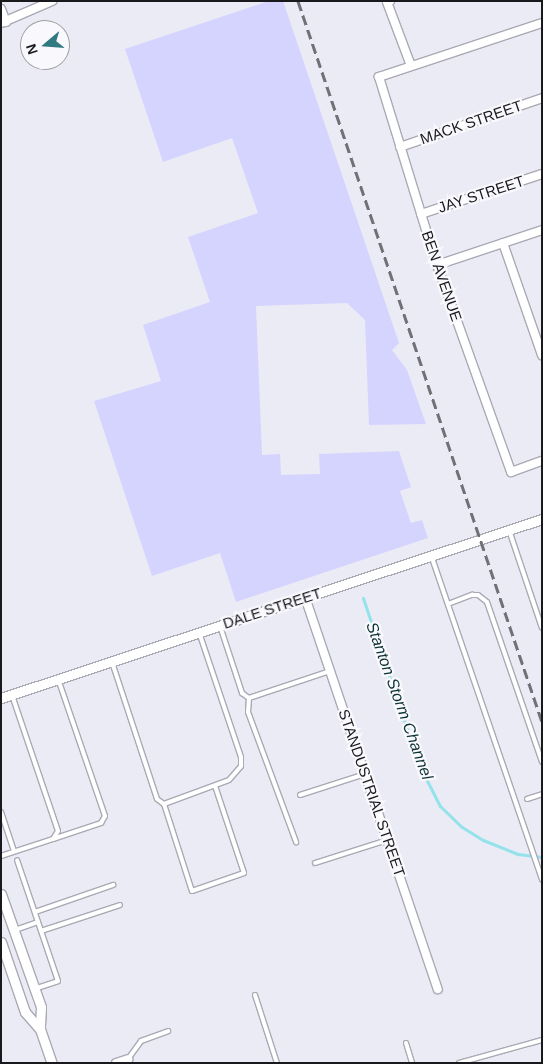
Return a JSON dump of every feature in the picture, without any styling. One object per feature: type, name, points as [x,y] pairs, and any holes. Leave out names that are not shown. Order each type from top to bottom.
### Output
[{"type":"street","points":[[1,9],[3,23],[52,1]]},
{"type":"street","points":[[389,2],[410,66],[542,23]]},
{"type":"street","name":"BEN AVENUE","points":[[410,66],[379,77],[438,265],[511,472],[542,461]]},
{"type":"street","name":"MACK STREET","points":[[400,147],[542,98]]},
{"type":"street","name":"JAY STREET","points":[[421,214],[542,174]]},
{"type":"street","points":[[438,265],[542,230]]},
{"type":"street","points":[[503,243],[542,355]]},
{"type":"street","name":"DALE STREET","points":[[1,698],[542,518]]},
{"type":"street","name":"STANDUSTRIAL STREET","points":[[305,597],[438,989]]},
{"type":"street","points":[[1,894],[41,1007],[40,1029]]},
{"type":"street","points":[[1,942],[25,1012],[40,1029],[52,1063]]},
{"type":"street","points":[[116,1063],[128,1059]]},
{"type":"lane","points":[[508,530],[542,628]]},
{"type":"lane","points":[[431,555],[542,880]]},
{"type":"lane","points":[[448,604],[478,595],[487,602],[542,762]]},
{"type":"lane","points":[[220,626],[242,693],[249,698]]},
{"type":"lane","points":[[164,804],[215,786],[237,773],[241,757],[199,632]]},
{"type":"lane","points":[[112,662],[157,799],[164,804],[192,891],[244,873],[215,786]]},
{"type":"lane","points":[[249,698],[330,671]]},
{"type":"lane","points":[[1,856],[101,823],[105,816],[58,679]]},
{"type":"lane","points":[[12,695],[58,831],[53,838]]},
{"type":"lane","points":[[249,698],[248,712],[296,842]]},
{"type":"lane","points":[[300,795],[365,774]]},
{"type":"lane","points":[[527,799],[542,794]]},
{"type":"lane","points":[[1,812],[14,851]]},
{"type":"lane","points":[[315,863],[387,840]]},
{"type":"lane","points":[[17,860],[58,981],[34,989]]},
{"type":"lane","points":[[34,912],[113,885]]},
{"type":"lane","points":[[41,931],[120,905]]},
{"type":"lane","points":[[14,930],[38,922]]},
{"type":"lane","points":[[255,995],[277,1063]]},
{"type":"lane","points":[[128,1059],[141,1041],[168,1031]]},
{"type":"lane","points":[[459,1063],[542,1040]]},
{"type":"lane","points":[[406,1043],[412,1063]]},
{"type":"shaded area","points":[[269,1],[283,1],[399,343],[392,350],[407,370],[426,424],[369,425],[365,320],[347,303],[256,306],[262,455],[280,454],[281,475],[320,474],[319,454],[399,451],[411,487],[400,491],[411,523],[422,520],[428,538],[236,602],[220,553],[152,576],[94,401],[161,381],[143,325],[210,302],[188,237],[258,213],[232,138],[163,162],[125,49]]},
{"type":"waterway","name":"Stanton Storm Channel","points":[[363,598],[419,765],[440,806],[462,827],[483,840],[518,854],[542,857]]},
{"type":"railway","points":[[298,1],[542,722]]}]
